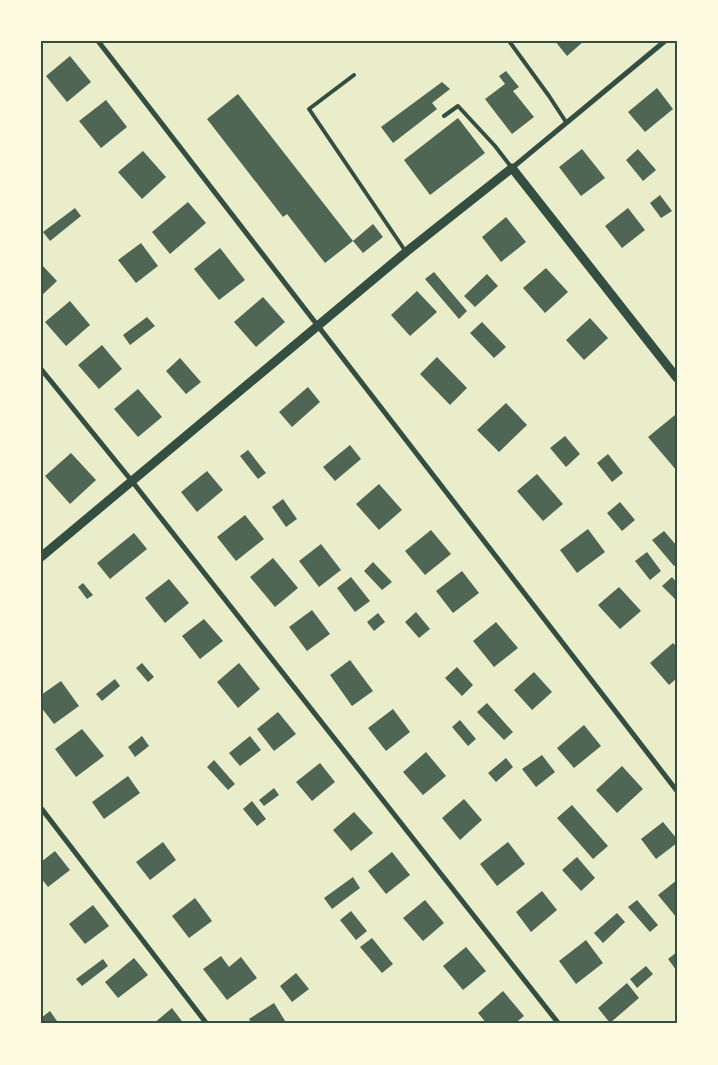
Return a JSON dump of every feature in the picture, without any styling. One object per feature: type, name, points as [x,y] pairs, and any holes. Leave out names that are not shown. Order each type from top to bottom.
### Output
[{"type":"street","points":[[98,41],[677,791]]},
{"type":"street","points":[[41,557],[406,252],[512,168],[665,41]]},
{"type":"street","points":[[512,168],[677,378]]},
{"type":"street","points":[[41,369],[131,480],[559,1024]]},
{"type":"street","points":[[41,808],[207,1024]]},
{"type":"lane","points":[[509,41],[566,122]]},
{"type":"lane","points":[[354,75],[309,109],[406,252]]},
{"type":"lane","points":[[444,116],[458,106],[495,146],[512,168]]},
{"type":"building","points":[[555,41],[584,41],[567,56]]},
{"type":"building","points":[[70,56],[91,82],[67,102],[46,76]]},
{"type":"building","points":[[506,71],[519,87],[513,91],[534,117],[512,134],[485,99],[505,84],[499,76]]},
{"type":"building","points":[[442,82],[450,89],[432,103],[437,109],[393,143],[381,127]]},
{"type":"building","points":[[657,88],[673,109],[645,132],[628,112]]},
{"type":"building","points":[[238,94],[353,241],[325,263],[287,214],[283,217],[207,119]]},
{"type":"building","points":[[106,100],[127,127],[101,148],[79,121]]},
{"type":"building","points":[[458,118],[485,153],[430,195],[404,160]]},
{"type":"building","points":[[582,149],[605,178],[581,196],[559,167]]},
{"type":"building","points":[[638,149],[656,170],[643,181],[626,160]]},
{"type":"building","points":[[143,151],[166,177],[142,199],[118,172]]},
{"type":"building","points":[[660,195],[672,211],[661,218],[650,203]]},
{"type":"building","points":[[188,202],[206,223],[170,254],[152,232]]},
{"type":"building","points":[[75,208],[81,216],[50,241],[43,232]]},
{"type":"building","points":[[628,208],[645,230],[622,248],[605,226]]},
{"type":"building","points":[[506,217],[526,242],[501,262],[482,237]]},
{"type":"building","points":[[373,224],[383,237],[363,253],[353,241]]},
{"type":"building","points":[[141,243],[158,266],[136,283],[118,260]]},
{"type":"building","points":[[220,248],[245,280],[219,300],[194,269]]},
{"type":"building","points":[[41,264],[57,281],[41,296]]},
{"type":"building","points":[[546,268],[568,292],[545,313],[523,288]]},
{"type":"building","points":[[434,272],[467,311],[459,319],[425,279]]},
{"type":"building","points":[[487,274],[498,286],[475,307],[464,296]]},
{"type":"building","points":[[417,291],[437,312],[410,336],[391,315]]},
{"type":"building","points":[[263,297],[285,322],[256,347],[234,322]]},
{"type":"building","points":[[70,301],[90,325],[66,346],[45,322]]},
{"type":"building","points":[[147,317],[155,326],[130,345],[123,335]]},
{"type":"building","points":[[590,318],[608,338],[584,360],[566,340]]},
{"type":"building","points":[[482,322],[506,347],[494,358],[470,333]]},
{"type":"building","points":[[102,345],[122,369],[99,389],[78,365]]},
{"type":"building","points":[[437,357],[467,388],[450,405],[420,374]]},
{"type":"building","points":[[180,358],[201,382],[186,394],[166,371]]},
{"type":"building","points":[[308,387],[320,402],[292,427],[279,412]]},
{"type":"building","points":[[138,389],[162,417],[138,437],[114,409]]},
{"type":"building","points":[[506,403],[527,425],[499,452],[477,430]]},
{"type":"building","points":[[675,415],[677,417],[677,471],[648,437]]},
{"type":"building","points":[[565,436],[580,454],[566,467],[550,448]]},
{"type":"building","points":[[350,445],[361,459],[335,481],[323,467]]},
{"type":"building","points":[[248,450],[266,473],[258,479],[240,456]]},
{"type":"building","points":[[71,453],[96,480],[70,504],[45,476]]},
{"type":"building","points":[[608,454],[623,473],[612,482],[597,463]]},
{"type":"building","points":[[207,471],[223,490],[197,512],[181,492]]},
{"type":"building","points":[[537,474],[563,504],[543,521],[517,491]]},
{"type":"building","points":[[379,484],[402,510],[379,530],[356,504]]},
{"type":"building","points":[[283,499],[297,519],[286,527],[272,507]]},
{"type":"building","points":[[620,502],[635,520],[622,531],[607,513]]},
{"type":"building","points":[[245,515],[264,539],[236,561],[217,537]]},
{"type":"building","points":[[588,529],[605,552],[577,573],[560,550]]},
{"type":"building","points":[[431,530],[451,554],[425,575],[405,551]]},
{"type":"building","points":[[664,531],[677,546],[677,564],[674,566],[652,540]]},
{"type":"building","points":[[134,533],[147,549],[110,579],[97,563]]},
{"type":"building","points":[[321,544],[341,570],[319,587],[299,561]]},
{"type":"building","points":[[647,552],[661,571],[650,580],[635,561]]},
{"type":"building","points":[[273,558],[298,588],[275,607],[250,577]]},
{"type":"building","points":[[373,562],[392,582],[382,590],[364,571]]},
{"type":"building","points":[[462,571],[479,593],[453,613],[436,591]]},
{"type":"building","points":[[351,577],[370,601],[355,612],[337,588]]},
{"type":"building","points":[[672,577],[677,583],[677,601],[662,586]]},
{"type":"building","points":[[169,579],[189,603],[165,623],[145,598]]},
{"type":"building","points":[[83,583],[93,595],[87,599],[78,587]]},
{"type":"building","points":[[619,587],[641,611],[620,629],[598,605]]},
{"type":"building","points":[[312,610],[330,634],[307,651],[289,627]]},
{"type":"building","points":[[416,612],[430,629],[419,638],[405,622]]},
{"type":"building","points":[[378,613],[385,622],[374,631],[367,622]]},
{"type":"building","points":[[204,619],[223,641],[200,659],[182,636]]},
{"type":"building","points":[[496,622],[518,648],[494,667],[473,641]]},
{"type":"building","points":[[673,643],[677,647],[677,678],[669,685],[650,663]]},
{"type":"building","points":[[350,660],[373,691],[352,706],[330,675]]},
{"type":"building","points":[[142,663],[154,677],[148,682],[136,668]]},
{"type":"building","points":[[239,663],[260,689],[238,708],[217,682]]},
{"type":"building","points":[[457,667],[473,685],[462,696],[445,678]]},
{"type":"building","points":[[534,672],[552,692],[532,710],[514,690]]},
{"type":"building","points":[[115,679],[120,686],[102,701],[96,694]]},
{"type":"building","points":[[61,681],[79,706],[54,724],[41,707],[41,695]]},
{"type":"building","points":[[487,703],[513,732],[504,740],[477,712]]},
{"type":"building","points":[[393,709],[410,732],[386,751],[368,728]]},
{"type":"building","points":[[278,712],[296,734],[274,751],[257,729]]},
{"type":"building","points":[[460,720],[476,739],[468,746],[452,727]]},
{"type":"building","points":[[584,725],[601,746],[574,768],[557,748]]},
{"type":"building","points":[[82,729],[104,756],[76,777],[55,749]]},
{"type":"building","points":[[142,736],[149,746],[135,757],[128,747]]},
{"type":"building","points":[[250,736],[261,750],[240,766],[229,753]]},
{"type":"building","points":[[426,752],[446,776],[423,795],[403,772]]},
{"type":"building","points":[[542,755],[555,772],[536,787],[522,769]]},
{"type":"building","points":[[506,758],[513,767],[496,782],[488,773]]},
{"type":"building","points":[[214,760],[235,784],[228,790],[207,767]]},
{"type":"building","points":[[320,763],[335,782],[312,801],[296,782]]},
{"type":"building","points":[[622,766],[643,789],[617,813],[596,790]]},
{"type":"building","points":[[128,776],[140,793],[104,819],[92,802]]},
{"type":"building","points":[[274,788],[279,795],[264,806],[259,800]]},
{"type":"building","points":[[464,799],[482,820],[460,840],[442,818]]},
{"type":"building","points":[[252,801],[266,819],[257,826],[243,809]]},
{"type":"building","points":[[572,805],[608,846],[593,859],[557,818]]},
{"type":"building","points":[[354,812],[373,833],[351,851],[333,830]]},
{"type":"building","points":[[663,822],[677,839],[677,843],[656,859],[641,839]]},
{"type":"building","points":[[163,842],[176,860],[150,880],[136,862]]},
{"type":"building","points":[[508,842],[525,864],[497,886],[480,864]]},
{"type":"building","points":[[55,851],[70,870],[48,887],[41,878],[41,862]]},
{"type":"building","points":[[392,852],[410,875],[386,894],[368,871]]},
{"type":"building","points":[[577,857],[595,878],[581,891],[562,870]]},
{"type":"building","points":[[353,877],[360,888],[332,909],[324,898]]},
{"type":"building","points":[[677,880],[677,918],[658,895]]},
{"type":"building","points":[[542,891],[557,910],[531,932],[516,912]]},
{"type":"building","points":[[195,898],[212,921],[189,938],[172,916]]},
{"type":"building","points":[[425,900],[444,923],[423,941],[403,918]]},
{"type":"building","points":[[637,900],[658,925],[650,932],[628,907]]},
{"type":"building","points":[[93,905],[109,926],[85,944],[69,924]]},
{"type":"building","points":[[351,911],[367,931],[356,940],[340,920]]},
{"type":"building","points":[[617,913],[625,922],[603,943],[594,933]]},
{"type":"building","points":[[372,938],[393,964],[382,973],[360,947]]},
{"type":"building","points":[[586,940],[603,963],[576,984],[559,961]]},
{"type":"building","points":[[466,947],[486,971],[463,990],[443,966]]},
{"type":"building","points":[[677,952],[677,971],[668,959]]},
{"type":"building","points":[[221,956],[229,967],[241,957],[257,978],[227,1000],[203,969]]},
{"type":"building","points":[[134,958],[148,975],[118,998],[105,982]]},
{"type":"building","points":[[103,959],[108,966],[82,986],[76,979]]},
{"type":"building","points":[[646,966],[653,974],[637,988],[630,979]]},
{"type":"building","points":[[296,973],[309,989],[292,1002],[280,986]]},
{"type":"building","points":[[627,983],[639,998],[610,1023],[598,1008]]},
{"type":"building","points":[[503,991],[524,1016],[514,1024],[487,1024],[478,1013]]},
{"type":"building","points":[[274,1003],[287,1024],[252,1024],[249,1019]]},
{"type":"building","points":[[172,1008],[184,1024],[153,1024]]},
{"type":"building","points":[[50,1011],[59,1024],[41,1024],[41,1018]]}]
